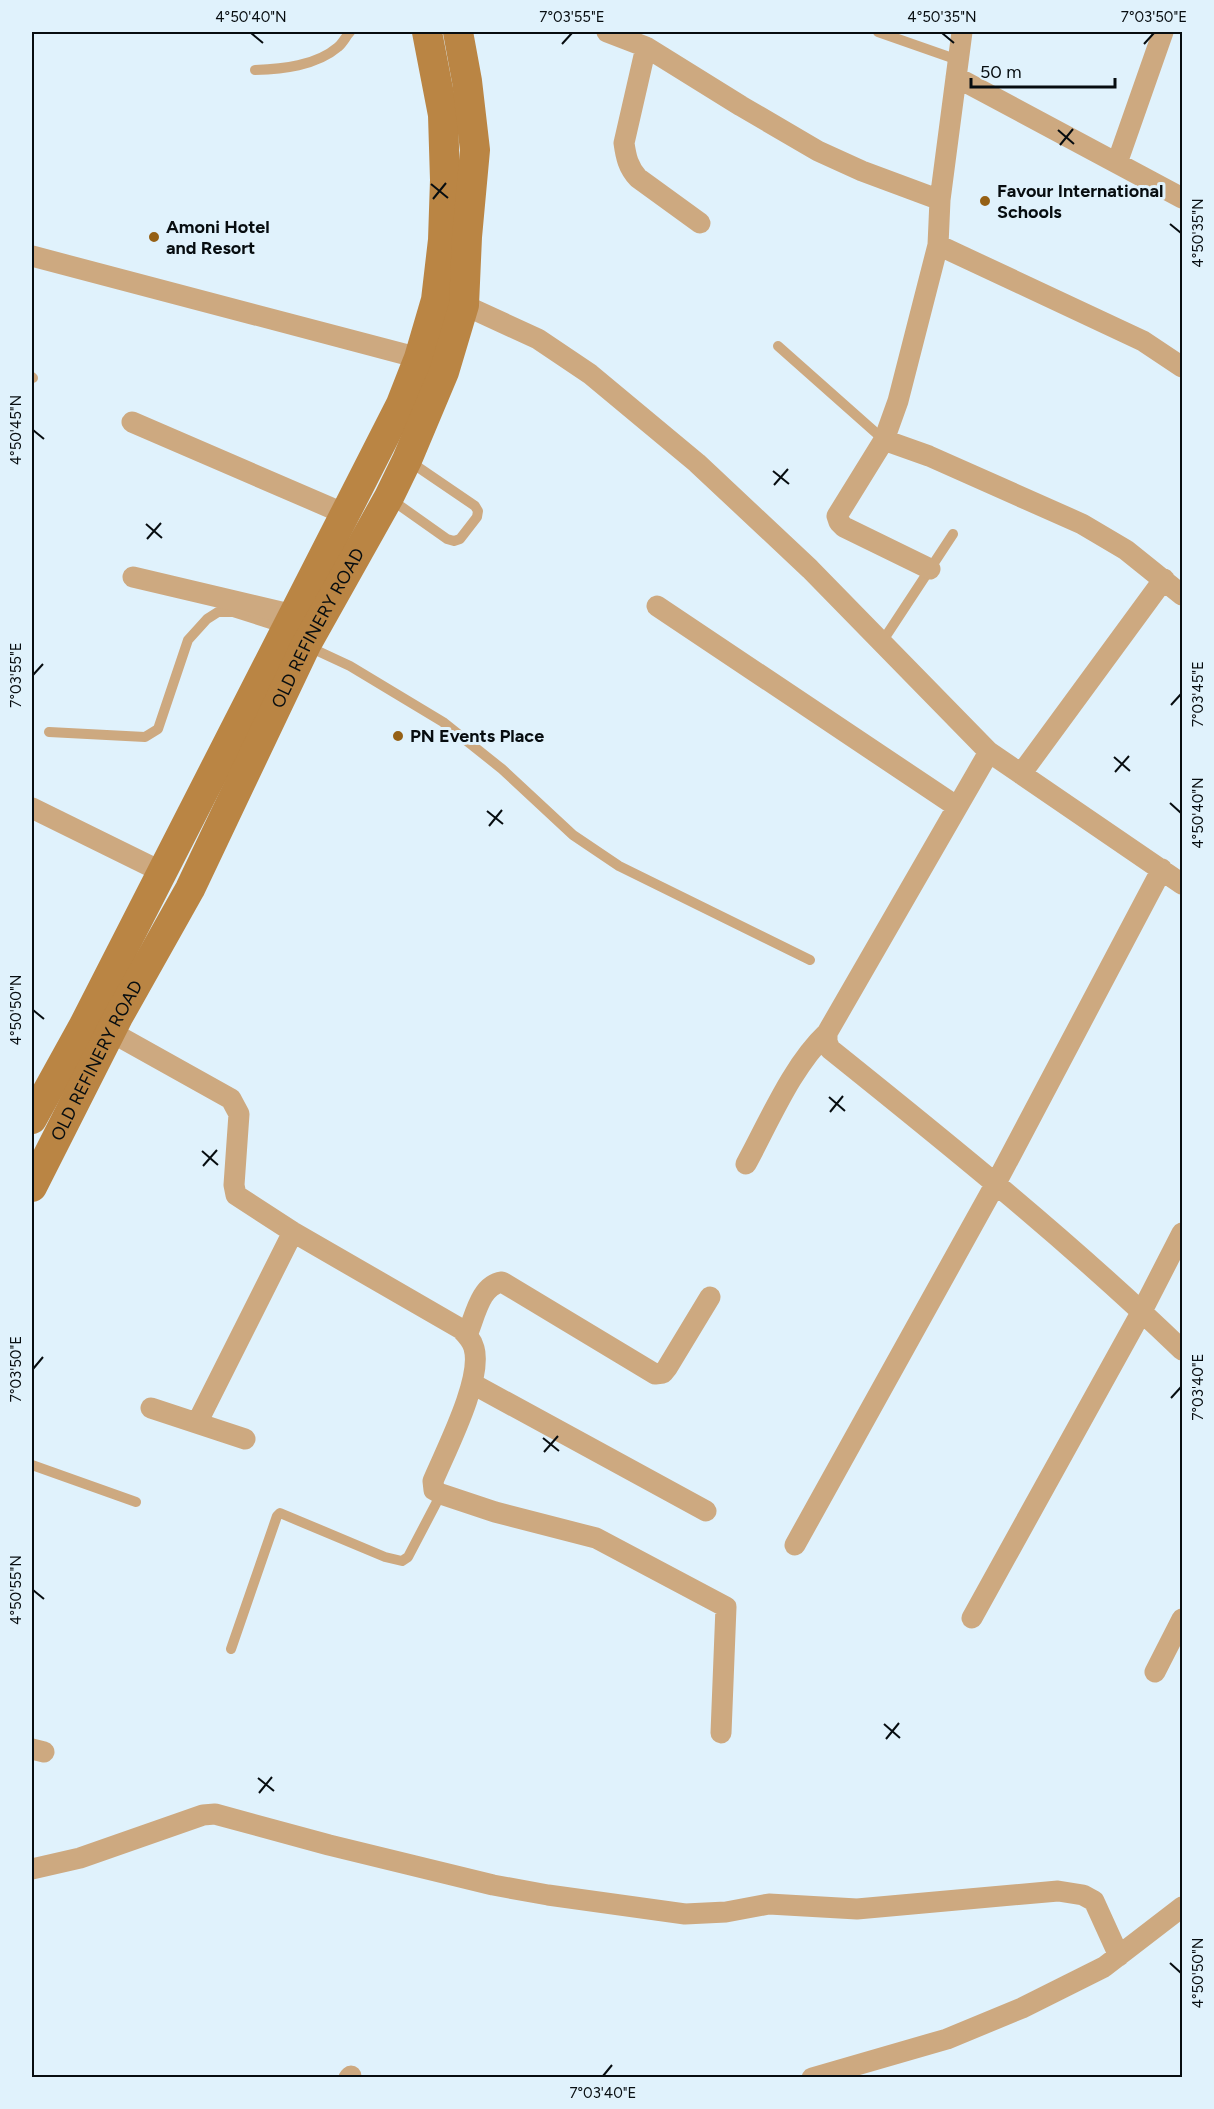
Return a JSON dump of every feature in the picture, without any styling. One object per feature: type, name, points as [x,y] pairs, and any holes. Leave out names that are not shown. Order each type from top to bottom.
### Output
[{"type":"main road","name":"OLD REFINERY ROAD","points":[[32,1187],[111,1032],[190,890],[345,513],[401,404],[419,358],[450,303],[443,240],[445,180],[443,115],[427,32]]},
{"type":"main road","name":"OLD REFINERY ROAD","points":[[36,1101],[84,1025],[162,872],[296,630],[389,498],[444,372],[450,303],[467,237],[475,150],[468,81],[458,32]]},
{"type":"street","points":[[607,32],[646,47],[818,151],[862,171],[940,200]]},
{"type":"street","points":[[930,569],[844,527],[838,522],[837,516],[884,440],[898,401],[938,244],[940,200],[962,32]]},
{"type":"street","points":[[1117,163],[1163,32]]},
{"type":"street","points":[[646,47],[624,143],[626,158],[631,170],[638,178],[700,223]]},
{"type":"street","points":[[957,68],[1117,163],[1182,198]]},
{"type":"street","points":[[938,244],[1143,341],[1182,366]]},
{"type":"street","points":[[32,256],[419,358]]},
{"type":"street","points":[[450,303],[538,339],[590,374],[697,463],[810,569],[989,752],[1162,868],[1182,884]]},
{"type":"street","points":[[132,422],[345,513]]},
{"type":"street","points":[[884,440],[929,456],[1082,524],[1126,550],[1182,595]]},
{"type":"street","points":[[133,577],[296,630]]},
{"type":"street","points":[[1021,774],[1164,579]]},
{"type":"street","points":[[657,606],[956,806]]},
{"type":"street","points":[[746,1164],[799,1067],[812,1047],[827,1034],[989,752]]},
{"type":"street","points":[[32,808],[162,872]]},
{"type":"street","points":[[795,1545],[996,1183],[1162,868]]},
{"type":"street","points":[[111,1032],[231,1099],[239,1114],[234,1185],[236,1195],[293,1232],[461,1329],[467,1335],[474,1347],[476,1360],[473,1384],[433,1481],[434,1490],[495,1512],[596,1538],[726,1607],[722,1733]]},
{"type":"street","points":[[827,1034],[830,1049],[996,1183],[1142,1311],[1182,1350]]},
{"type":"street","points":[[197,1423],[293,1232]]},
{"type":"street","points":[[972,1618],[1142,1311],[1182,1233]]},
{"type":"street","points":[[467,1335],[486,1289],[495,1283],[502,1282],[655,1374],[663,1373],[710,1297]]},
{"type":"street","points":[[473,1384],[706,1511]]},
{"type":"street","points":[[151,1408],[245,1439]]},
{"type":"street","points":[[1155,1672],[1182,1619]]},
{"type":"street","points":[[32,1869],[80,1858],[202,1815],[215,1814],[340,1848],[493,1885],[685,1914],[726,1912],[769,1904],[858,1909],[1066,1892],[1083,1895],[1094,1901],[1119,1956]]},
{"type":"street","points":[[812,2078],[947,2039],[1022,2008],[1104,1966],[1182,1907]]},
{"type":"lane","points":[[255,70],[296,65],[318,59],[339,47],[350,32]]},
{"type":"lane","points":[[878,32],[957,68]]},
{"type":"lane","points":[[778,346],[884,440]]},
{"type":"lane","points":[[389,498],[447,539],[454,541],[460,539],[477,517],[478,511],[475,506],[407,460]]},
{"type":"lane","points":[[882,642],[953,534]]},
{"type":"lane","points":[[49,732],[145,737],[158,729],[188,640],[207,619],[218,612],[233,612],[296,630],[350,666],[443,722],[502,769],[573,835],[620,866],[810,960]]},
{"type":"lane","points":[[32,1465],[136,1502]]},
{"type":"lane","points":[[231,1649],[277,1516],[280,1513],[385,1557],[402,1561],[408,1557],[441,1494]]},
{"type":"place","name":"Favour International Schools","points":[[985,201]]},
{"type":"place","name":"Amoni Hotel and Resort","points":[[154,237]]},
{"type":"place","name":"PN Events Place","points":[[398,736]]}]
